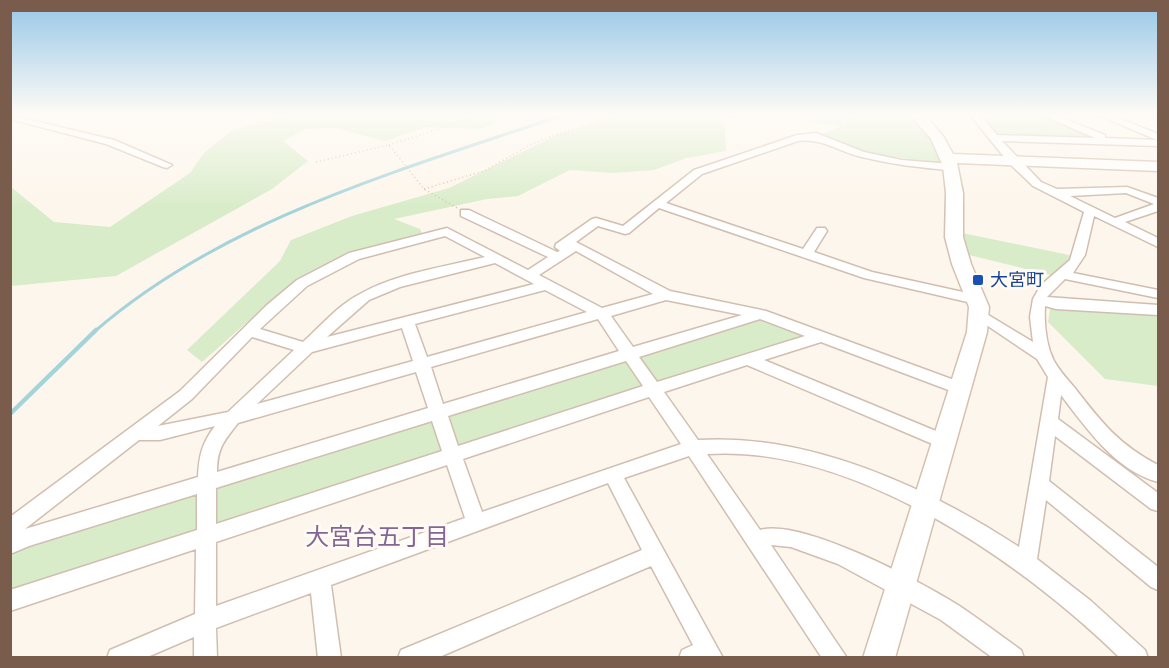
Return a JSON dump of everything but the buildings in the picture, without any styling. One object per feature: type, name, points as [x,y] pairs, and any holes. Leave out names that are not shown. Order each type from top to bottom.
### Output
[{"type":"street","points":[[120,146],[167,165]]},
{"type":"street","points":[[529,275],[596,222],[625,230],[698,172],[772,146]]},
{"type":"street","points":[[841,146],[861,154],[902,163],[1013,161],[1158,167]]},
{"type":"street","points":[[879,657],[902,585],[942,441],[977,332],[978,308],[958,256],[954,236],[954,187],[943,146]]},
{"type":"street","points":[[1001,146],[1037,184],[1158,243]]},
{"type":"street","points":[[1056,193],[1114,189],[1141,194],[1158,202]]},
{"type":"street","points":[[658,204],[868,275],[978,308],[1043,355]]},
{"type":"street","points":[[1114,222],[1158,207]]},
{"type":"street","points":[[1092,211],[1088,215],[1077,258],[1064,276],[1043,291],[1038,328],[1043,355],[1056,377],[1090,421],[1116,448],[1126,457],[1158,474]]},
{"type":"street","points":[[465,213],[555,255],[576,246],[666,295],[760,314],[958,388]]},
{"type":"street","points":[[806,254],[821,231]]},
{"type":"street","points":[[10,528],[186,395],[272,308],[302,283],[335,263],[375,249],[447,232],[602,314],[836,657]]},
{"type":"street","points":[[205,657],[208,454],[213,442],[232,417],[349,308],[380,290],[498,258]]},
{"type":"street","points":[[1064,276],[1158,294]]},
{"type":"street","points":[[249,331],[305,348],[547,285]]},
{"type":"street","points":[[136,433],[151,435],[216,418],[232,417],[666,295]]},
{"type":"street","points":[[1040,300],[1056,304],[1158,310]]},
{"type":"street","points":[[10,545],[25,538],[760,314]]},
{"type":"street","points":[[407,322],[476,523]]},
{"type":"street","points":[[10,601],[654,389],[823,336]]},
{"type":"street","points":[[749,360],[942,441]]},
{"type":"street","points":[[1026,563],[1056,377]]},
{"type":"street","points":[[1048,421],[1158,503]]},
{"type":"street","points":[[118,657],[204,620],[320,581],[612,474],[692,448],[716,446],[743,447],[794,456],[852,473],[977,531],[1026,563],[1137,657]]},
{"type":"street","points":[[612,474],[655,554],[703,655]]},
{"type":"street","points":[[1038,483],[1158,580]]},
{"type":"street","points":[[755,541],[771,536],[791,538],[815,544],[844,556],[902,585],[969,624],[1011,657]]},
{"type":"street","points":[[409,657],[655,554]]},
{"type":"street","points":[[320,581],[330,657]]},
{"type":"path","points":[[316,162],[383,146]]},
{"type":"path","points":[[389,146],[424,189],[465,213]]},
{"type":"path","points":[[424,189],[484,171],[528,146]]},
{"type":"green space","points":[[213,146],[289,146],[308,161],[272,189],[116,276],[11,286],[11,187],[54,222],[110,227],[190,173],[203,154]]},
{"type":"green space","points":[[534,146],[726,146],[726,151],[686,158],[654,170],[613,173],[570,170],[518,196],[487,199],[394,219],[420,229],[423,235],[353,253],[313,271],[270,303],[202,362],[187,350],[280,261],[291,240],[352,216],[449,188]]},
{"type":"green space","points":[[849,146],[937,146],[944,164],[862,152]]},
{"type":"green space","points":[[957,232],[1074,256],[1058,277],[961,253]]},
{"type":"green space","points":[[1051,302],[1109,305],[1158,311],[1158,386],[1105,379],[1048,322]]},
{"type":"green space","points":[[758,318],[806,331],[805,336],[661,383],[655,380],[641,359],[642,354]]},
{"type":"green space","points":[[622,361],[628,363],[643,386],[640,389],[462,448],[455,446],[444,420],[449,413]]},
{"type":"green space","points":[[429,421],[434,422],[444,450],[440,455],[213,525],[213,494],[219,485]]},
{"type":"green space","points":[[189,493],[197,498],[196,530],[190,538],[11,596],[10,550]]},
{"type":"waterway","points":[[94,332],[145,292],[200,258],[258,228],[317,201],[469,146]]},
{"type":"waterway","points":[[10,414],[96,330]]},
{"type":"place","name":"大宮町","points":[[978,280]]},
{"type":"district","name":"大宮台五丁目","points":[[377,537]]}]
